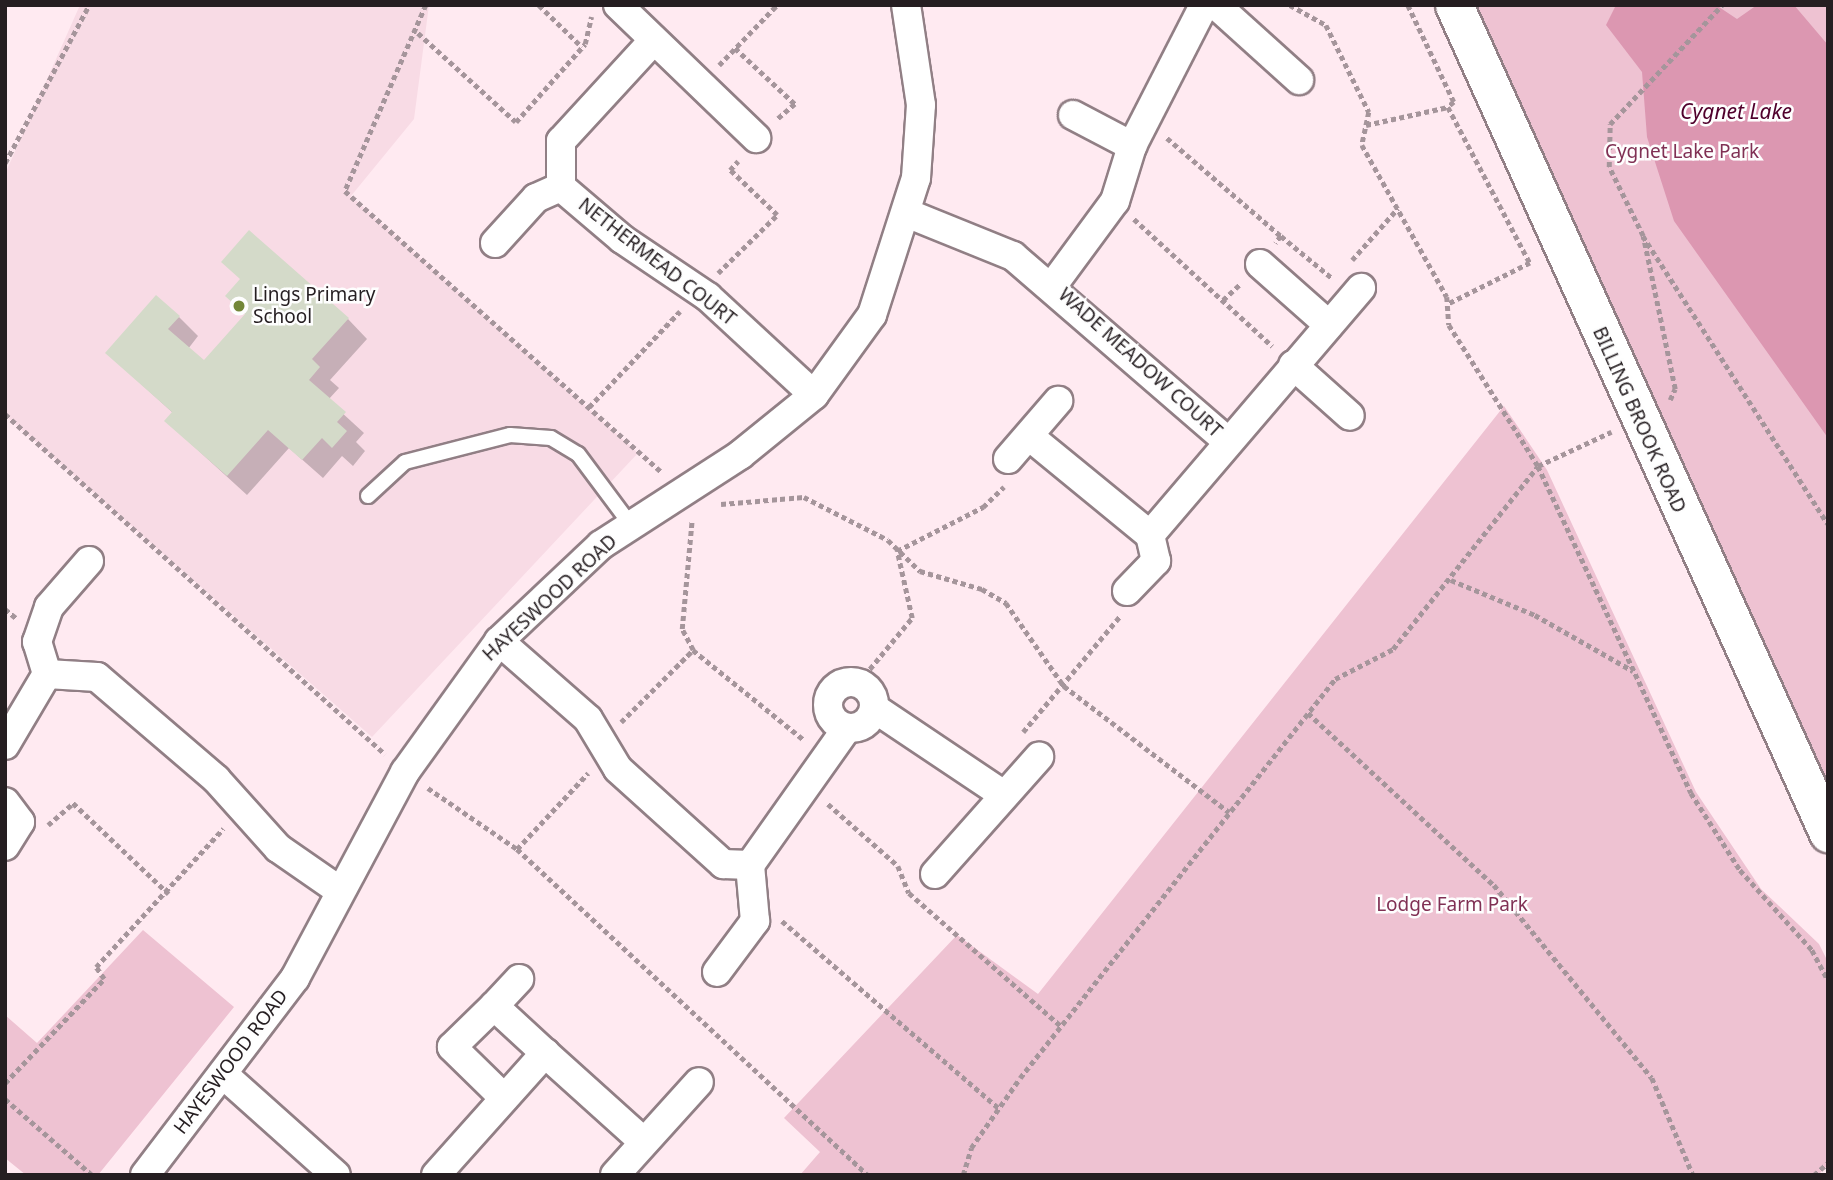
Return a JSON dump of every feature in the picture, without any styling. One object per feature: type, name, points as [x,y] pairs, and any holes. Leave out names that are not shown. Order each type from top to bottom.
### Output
[{"type":"street","points":[[618,5],[756,138]]},
{"type":"street","name":"HAYESWOOD ROAD","points":[[145,1175],[224,1075],[295,978],[405,772],[499,641],[631,525],[688,500],[814,395],[872,315],[909,215],[920,105],[906,5]]},
{"type":"street","name":"WADE MEADOW COURT","points":[[1053,285],[1115,201],[1132,146],[1203,5]]},
{"type":"street","points":[[1216,5],[1299,80]]},
{"type":"street","name":"BILLING BROOK ROAD","points":[[1454,5],[1638,420],[1828,833]]},
{"type":"street","name":"NETHERMEAD COURT","points":[[653,41],[561,141],[561,187],[622,239],[699,291],[814,395]]},
{"type":"street","points":[[1073,116],[1132,146]]},
{"type":"street","name":"NETHERMEAD COURT","points":[[495,243],[536,198],[561,187]]},
{"type":"street","name":"WADE MEADOW COURT","points":[[909,215],[1013,256],[1053,285],[1227,440]]},
{"type":"street","points":[[1260,264],[1329,325]]},
{"type":"street","name":"WADE MEADOW COURT","points":[[1150,535],[1227,440],[1361,288]]},
{"type":"street","points":[[1293,365],[1350,416]]},
{"type":"street","points":[[1008,459],[1037,443],[1058,401]]},
{"type":"street","points":[[1037,443],[1150,535],[1156,561],[1127,591]]},
{"type":"street","points":[[5,744],[47,674],[37,642],[49,607],[89,561]]},
{"type":"street","points":[[499,641],[588,719],[618,769],[723,864],[750,865]]},
{"type":"street","points":[[47,674],[97,677],[216,779],[239,811],[278,848],[340,891]]},
{"type":"street","points":[[717,972],[755,921],[750,865],[847,728],[863,725],[874,708],[871,692],[858,683],[837,687],[829,700],[832,717],[847,728]]},
{"type":"street","points":[[874,708],[1004,795]]},
{"type":"street","points":[[934,874],[1038,757]]},
{"type":"street","points":[[5,802],[19,817],[12,838]]},
{"type":"street","points":[[504,1098],[453,1048],[519,979]]},
{"type":"street","points":[[494,1006],[645,1142]]},
{"type":"street","points":[[436,1175],[545,1053]]},
{"type":"street","points":[[224,1075],[336,1175]]},
{"type":"street","points":[[615,1175],[699,1082]]},
{"type":"lane","points":[[368,496],[405,462],[510,435],[551,438],[578,454],[631,525]]},
{"type":"path","points":[[5,163],[89,5]]},
{"type":"path","points":[[539,5],[582,47]]},
{"type":"path","points":[[418,33],[516,122],[582,47],[593,5]]},
{"type":"path","points":[[699,84],[777,5]]},
{"type":"path","points":[[1290,5],[1326,25],[1369,112],[1362,145],[1448,304],[1449,325],[1538,466],[1633,671],[1719,837],[1758,894],[1812,950],[1828,980]]},
{"type":"path","points":[[1366,125],[1448,107],[1454,102],[1408,5]]},
{"type":"path","points":[[1722,5],[1610,124],[1609,167],[1643,236],[1828,524]]},
{"type":"path","points":[[589,407],[699,291],[777,215],[730,170],[756,138],[795,104],[735,48]]},
{"type":"path","points":[[1448,107],[1530,263],[1448,304]]},
{"type":"path","points":[[1146,119],[1334,280],[1398,208]]},
{"type":"path","points":[[1115,201],[1293,365]]},
{"type":"path","points":[[1223,300],[1260,264],[1281,236]]},
{"type":"path","points":[[963,1175],[971,1148],[999,1108],[1335,679],[1393,649],[1451,580],[1538,466],[1668,405],[1675,389],[1643,236]]},
{"type":"path","points":[[5,414],[405,772],[517,849],[868,1175]]},
{"type":"path","points":[[897,551],[983,507],[1037,443]]},
{"type":"path","points":[[827,758],[693,650],[682,629],[688,500],[804,497],[859,521],[920,571],[982,589],[1006,603],[1064,686],[1229,812]]},
{"type":"path","points":[[858,683],[912,618],[897,551]]},
{"type":"path","points":[[1451,580],[1535,615],[1633,671]]},
{"type":"path","points":[[1018,737],[1118,622],[1127,591]]},
{"type":"path","points":[[517,849],[589,772],[601,741],[693,650]]},
{"type":"path","points":[[1308,713],[1494,885],[1652,1078],[1693,1175]]},
{"type":"path","points":[[808,786],[898,866],[909,893],[1061,1026]]},
{"type":"path","points":[[12,838],[39,832],[73,803],[169,894]]},
{"type":"path","points":[[5,1083],[104,979],[96,967],[169,894],[239,811]]},
{"type":"path","points":[[752,896],[999,1108]]},
{"type":"path","points":[[5,1099],[92,1175]]},
{"type":"path","points":[[1814,1175],[1828,1163]]},
{"type":"shaded area","name":"Lings Primary School","points":[[80,5],[429,5],[414,119],[351,196],[638,453],[372,737],[5,415],[5,174]]},
{"type":"green space","name":"Cygnet Lake Park","points":[[1454,5],[1828,5],[1828,833]]},
{"type":"green space","name":"Lodge Farm Park","points":[[1504,406],[1547,470],[1696,792],[1761,889],[1819,944],[1828,962],[1828,1165],[1818,1175],[800,1175],[820,1152],[784,1118],[957,935],[1038,994]]},
{"type":"green space","points":[[143,930],[234,1007],[98,1175],[26,1175],[5,1158],[5,1015],[37,1043]]},
{"type":"water","name":"Cygnet Lake","points":[[1616,5],[1716,5],[1737,19],[1757,5],[1794,5],[1828,45],[1828,438],[1674,221],[1647,137],[1642,72],[1606,25]]},
{"type":"building","points":[[249,230],[349,318],[312,359],[320,367],[309,380],[346,412],[337,422],[347,431],[332,448],[322,438],[302,460],[268,430],[227,476],[164,421],[172,412],[105,353],[156,295],[180,316],[168,329],[204,360],[245,314],[225,296],[240,279],[221,262]]},
{"type":"place","name":"Lings Primary School","points":[[239,306]]}]
